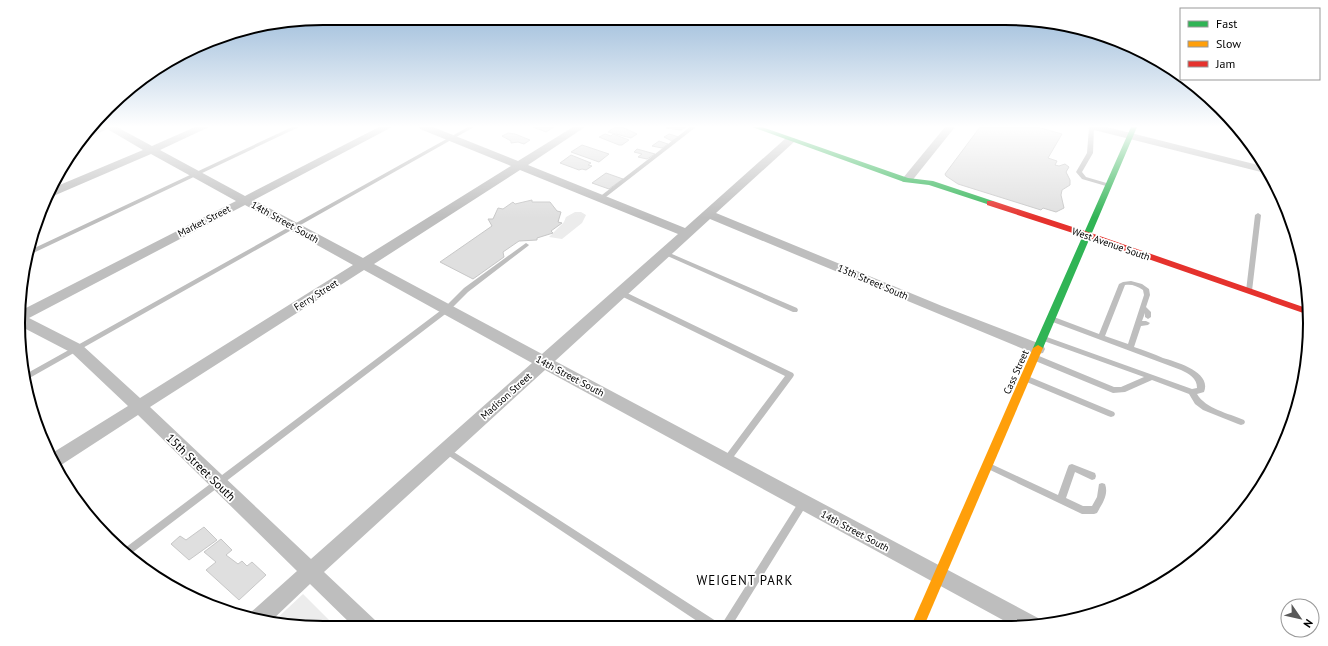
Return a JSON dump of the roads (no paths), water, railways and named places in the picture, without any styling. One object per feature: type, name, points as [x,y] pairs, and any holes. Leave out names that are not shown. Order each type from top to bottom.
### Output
[{"type":"street","points":[[56,191],[135,157]]},
{"type":"street","name":"14th Street South","points":[[165,157],[1022,620]]},
{"type":"street","name":"Market Street","points":[[25,314],[328,157]]},
{"type":"street","points":[[497,157],[686,233]]},
{"type":"street","name":"Ferry Street","points":[[58,458],[533,157]]},
{"type":"street","name":"Madison Street","points":[[263,615],[771,157]]},
{"type":"street","name":"West Avenue South","points":[[840,157],[907,180],[923,189],[984,211]]},
{"type":"street","points":[[907,180],[926,157]]},
{"type":"street","name":"Cass Street","points":[[919,621],[1038,348],[1087,247],[1088,235],[1121,157]]},
{"type":"street","points":[[1217,157],[1261,170]]},
{"type":"street","name":"West Avenue South","points":[[907,180],[930,183],[1088,235],[1302,310]]},
{"type":"street","name":"13th Street South","points":[[708,214],[937,309],[1038,348]]},
{"type":"street","name":"West Avenue South","points":[[1071,242],[1087,247]]},
{"type":"street","name":"15th Street South","points":[[25,323],[77,349],[140,407],[361,621]]},
{"type":"lane","points":[[34,251],[233,157]]},
{"type":"lane","points":[[30,375],[420,157]]},
{"type":"lane","points":[[600,199],[655,157]]},
{"type":"lane","points":[[1088,157],[1079,172],[1084,178],[1108,185]]},
{"type":"lane","points":[[1249,292],[1258,215]]},
{"type":"lane","points":[[130,549],[446,310],[466,290],[526,245]]},
{"type":"lane","points":[[665,253],[795,310]]},
{"type":"lane","points":[[1101,337],[1122,284],[1129,282],[1140,284],[1146,289],[1147,295],[1130,348]]},
{"type":"lane","points":[[621,293],[790,375],[726,461]]},
{"type":"lane","points":[[1138,324],[1147,320],[1148,312],[1143,308]]},
{"type":"lane","points":[[1038,348],[1152,377],[1192,392],[1202,390],[1202,384],[1197,375],[1184,368],[1052,318]]},
{"type":"lane","points":[[1038,348],[1112,390],[1122,390],[1152,377]]},
{"type":"lane","points":[[1025,378],[1112,414]]},
{"type":"lane","points":[[1192,392],[1198,402],[1206,408],[1241,422]]},
{"type":"lane","points":[[446,450],[706,621]]},
{"type":"lane","points":[[987,465],[1082,510],[1094,510],[1101,498],[1102,487]]},
{"type":"lane","points":[[1061,500],[1072,467],[1092,476]]},
{"type":"lane","points":[[728,621],[803,503]]},
{"type":"district","name":"WEIGENT PARK","points":[[745,580]]}]
